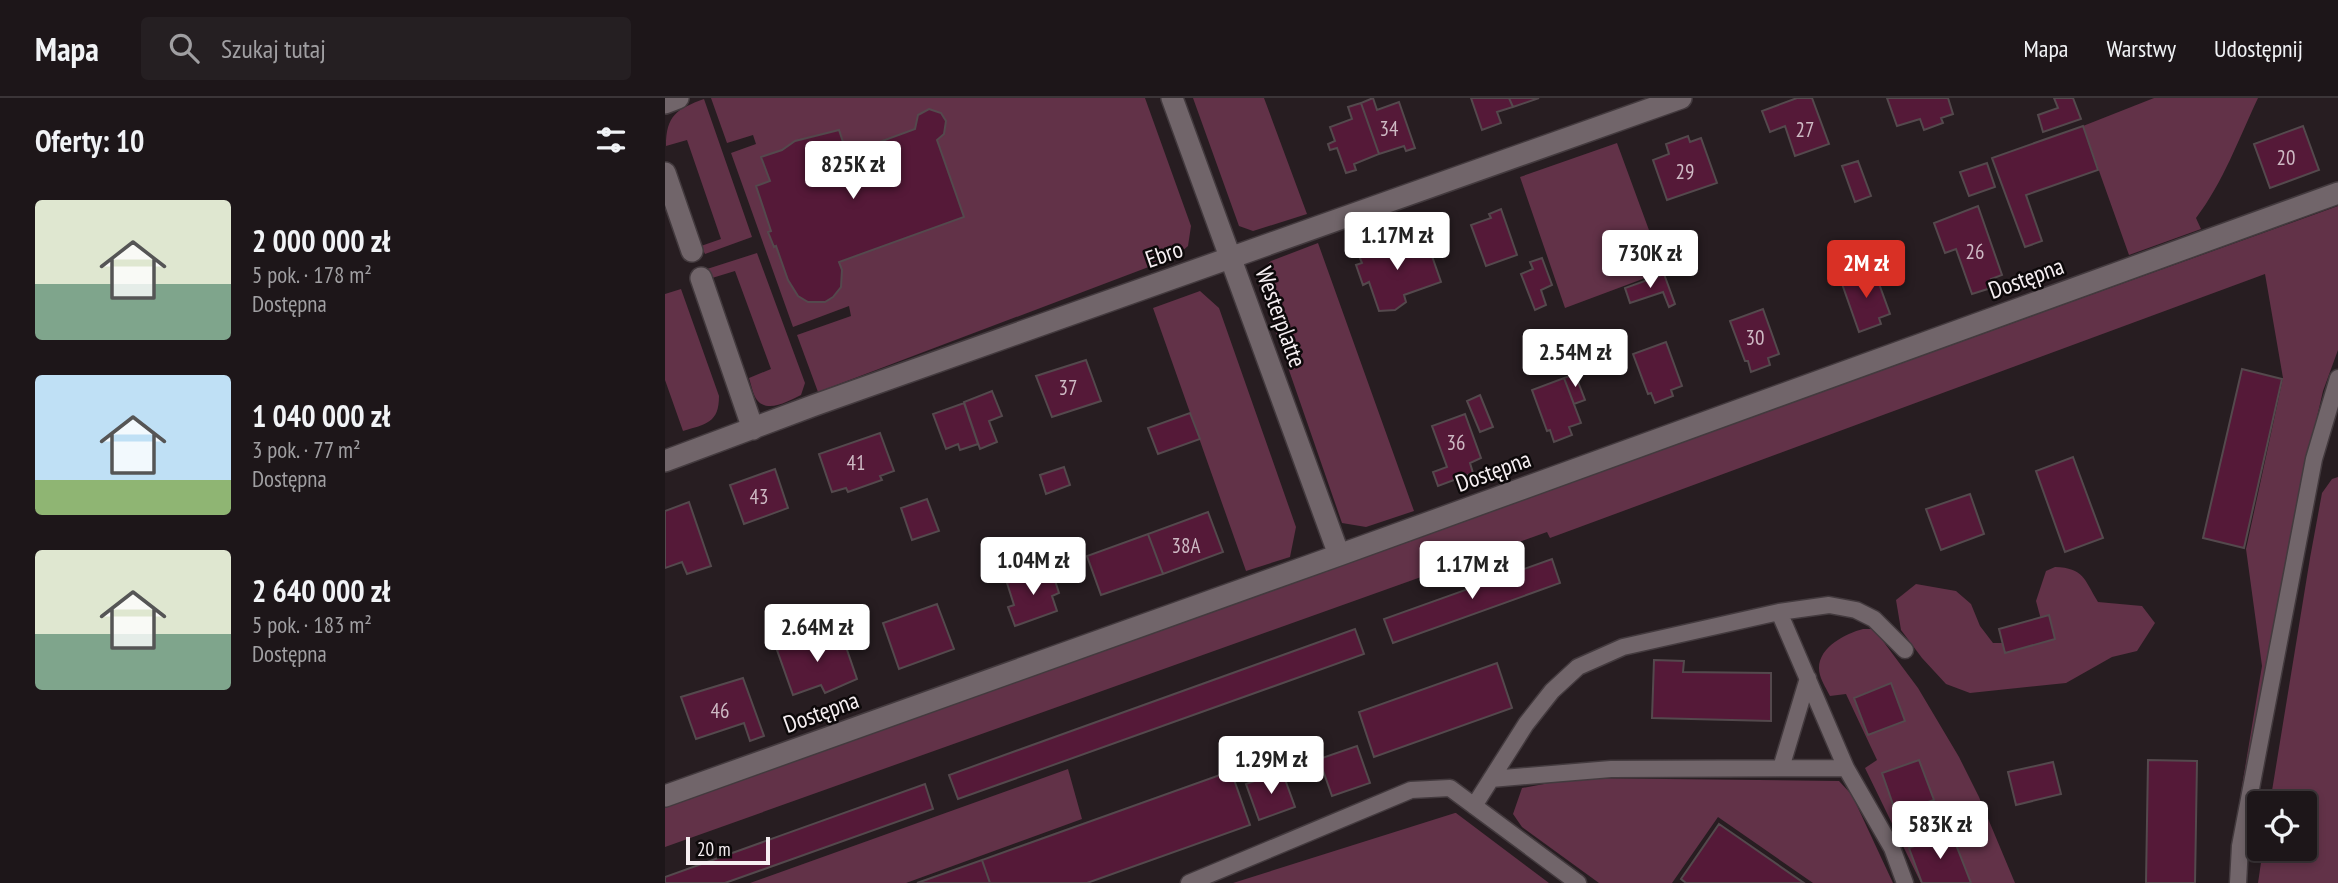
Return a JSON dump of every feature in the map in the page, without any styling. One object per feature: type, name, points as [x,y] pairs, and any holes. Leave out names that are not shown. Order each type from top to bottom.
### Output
[{"type":"street","points":[[665,103],[678,98]]},
{"type":"street","name":"Westerplatte","points":[[1172,98],[1339,555]]},
{"type":"street","name":"Ebro","points":[[665,461],[815,405],[1681,98]]},
{"type":"street","points":[[665,173],[692,251]]},
{"type":"street","name":"Dostępna","points":[[665,796],[2338,193]]},
{"type":"street","points":[[701,278],[753,429]]},
{"type":"lane","points":[[2238,883],[2240,846],[2315,459],[2331,432],[2338,378]]},
{"type":"lane","points":[[1474,806],[1526,724],[1552,691],[1578,667],[1623,647],[1779,612],[1829,605],[1856,610],[1874,619],[1905,650]]},
{"type":"lane","points":[[1779,612],[1846,768],[1892,848],[1905,883]]},
{"type":"lane","points":[[1781,768],[1808,678]]},
{"type":"lane","points":[[1491,779],[1611,769],[1846,768]]},
{"type":"lane","points":[[1189,883],[1411,790],[1450,788],[1578,883]]},
{"type":"shaded area","points":[[711,98],[1145,98],[1191,226],[1188,246],[1175,257],[818,392],[797,335],[851,316],[849,306],[793,327],[731,153],[756,144],[753,135],[727,143]]},
{"type":"shaded area","points":[[1193,98],[1264,98],[1307,214],[1253,231],[1239,226]]},
{"type":"shaded area","points":[[2154,98],[2258,98],[2222,175],[2196,218],[2201,229],[2129,255],[2083,126]]},
{"type":"shaded area","points":[[704,99],[752,237],[705,254],[701,246],[721,239],[687,140],[666,146],[668,127],[675,115]]},
{"type":"shaded area","points":[[1617,143],[1664,271],[1565,308],[1520,177]]},
{"type":"shaded area","points":[[2338,206],[2338,350],[2323,391],[2315,426],[2250,791],[2247,791],[2247,810],[2234,883],[2230,883],[2231,852],[2262,666],[2246,549],[2283,378],[2265,274],[1550,538],[1547,532],[665,847],[665,808]]},
{"type":"shaded area","points":[[1318,243],[1414,511],[1366,527],[1342,523],[1258,281],[1259,272],[1271,261]]},
{"type":"shaded area","points":[[757,253],[805,383],[801,395],[773,406],[767,406],[757,400],[749,378],[771,369],[735,271],[712,278],[707,269]]},
{"type":"shaded area","points":[[681,289],[719,396],[717,412],[710,421],[683,431],[665,380],[665,294]]},
{"type":"shaded area","points":[[1200,291],[1219,308],[1296,527],[1290,557],[1246,571],[1153,308]]},
{"type":"shaded area","points":[[2338,477],[2338,883],[2258,883],[2261,861],[2317,861],[2317,791],[2272,791],[2322,493],[2332,479]]},
{"type":"shaded area","points":[[2055,567],[2078,572],[2098,602],[2142,606],[2155,623],[2137,651],[2112,657],[2066,683],[1970,693],[1946,684],[1901,630],[1896,600],[1916,584],[1956,591],[1971,604],[1980,626],[1993,643],[2013,643],[2043,627],[2036,601],[2046,571]]},
{"type":"shaded area","points":[[1863,629],[1874,629],[1918,688],[1979,797],[2015,883],[1921,883],[1865,768],[1877,760],[1846,694],[1830,696],[1820,675],[1821,658],[1826,651],[1839,639]]},
{"type":"shaded area","points":[[1068,769],[1082,819],[906,883],[750,883]]},
{"type":"shaded area","points":[[1576,778],[1839,781],[1852,795],[1893,883],[1813,883],[1718,817],[1672,883],[1599,883],[1522,827],[1513,814],[1522,788]]},
{"type":"shaded area","points":[[1455,813],[1549,883],[1233,883]]},
{"type":"building","points":[[1373,98],[1377,110],[1399,102],[1415,148],[1406,151],[1404,146],[1379,154],[1361,103]]},
{"type":"building","points":[[1471,98],[1509,98],[1513,107],[1497,112],[1501,123],[1482,130]]},
{"type":"building","points":[[1509,98],[1539,98],[1513,107]]},
{"type":"building","points":[[1797,98],[1812,98],[1829,144],[1795,156],[1785,126],[1770,132],[1762,111]]},
{"type":"building","points":[[1887,98],[1948,98],[1953,114],[1941,118],[1943,123],[1924,130],[1920,119],[1897,126]]},
{"type":"building","points":[[2054,98],[2073,98],[2081,119],[2043,132],[2038,115],[2058,108]]},
{"type":"building","points":[[1361,103],[1379,154],[1354,164],[1356,170],[1346,173],[1337,148],[1330,150],[1328,144],[1335,141],[1330,127],[1352,119],[1348,107]]},
{"type":"building","points":[[929,109],[941,113],[946,121],[944,134],[937,140],[964,217],[839,262],[842,270],[841,287],[825,302],[808,302],[798,296],[788,280],[768,232],[771,231],[756,186],[770,181],[761,157],[782,150],[795,141],[839,130],[847,154],[915,129],[918,115]]},
{"type":"building","points":[[2083,126],[2098,170],[2026,195],[2042,241],[2025,247],[1992,158]]},
{"type":"building","points":[[2303,126],[2319,170],[2270,188],[2254,144]]},
{"type":"building","points":[[1688,136],[1690,142],[1701,138],[1717,183],[1667,200],[1653,160],[1669,154],[1666,144]]},
{"type":"building","points":[[1858,161],[1871,196],[1855,202],[1842,166]]},
{"type":"building","points":[[1987,163],[1995,187],[1969,196],[1960,172]]},
{"type":"building","points":[[1978,206],[2002,275],[1991,279],[1994,287],[1972,294],[1956,249],[1945,253],[1934,223]]},
{"type":"building","points":[[1501,209],[1517,255],[1486,266],[1471,225],[1491,218],[1489,214]]},
{"type":"building","points":[[1425,236],[1441,282],[1404,295],[1406,302],[1395,310],[1379,311],[1369,282],[1363,285],[1356,265],[1362,263],[1357,251],[1389,239],[1393,248],[1411,241],[1412,245],[1425,241]]},
{"type":"building","points":[[1542,258],[1552,285],[1541,290],[1546,305],[1535,310],[1521,274],[1533,269],[1530,262]]},
{"type":"building","points":[[1874,270],[1890,314],[1879,318],[1881,324],[1859,332],[1841,281]]},
{"type":"building","points":[[1664,274],[1675,304],[1669,307],[1663,292],[1630,303],[1625,288]]},
{"type":"building","points":[[1763,309],[1779,354],[1768,358],[1770,365],[1751,372],[1730,321]]},
{"type":"building","points":[[1666,342],[1682,386],[1671,390],[1673,396],[1655,403],[1651,393],[1648,394],[1633,354]]},
{"type":"building","points":[[1086,360],[1101,401],[1052,417],[1036,376]]},
{"type":"building","points":[[2242,369],[2282,379],[2244,548],[2203,538]]},
{"type":"building","points":[[1575,374],[1585,400],[1574,404],[1564,378]]},
{"type":"building","points":[[1564,378],[1581,423],[1569,427],[1572,435],[1554,442],[1550,430],[1547,431],[1532,390]]},
{"type":"building","points":[[992,391],[1002,416],[989,421],[997,442],[980,449],[964,402]]},
{"type":"building","points":[[1480,395],[1493,427],[1480,432],[1467,401]]},
{"type":"building","points":[[964,403],[978,444],[960,450],[958,444],[946,449],[933,414]]},
{"type":"building","points":[[1190,413],[1200,439],[1158,454],[1148,428]]},
{"type":"building","points":[[1465,414],[1481,458],[1470,463],[1473,473],[1438,486],[1433,472],[1447,467],[1432,426]]},
{"type":"building","points":[[880,433],[894,471],[880,476],[882,480],[848,492],[846,488],[832,492],[819,454]]},
{"type":"building","points":[[2073,457],[2103,538],[2065,552],[2036,471]]},
{"type":"building","points":[[1064,467],[1070,485],[1046,494],[1040,475]]},
{"type":"building","points":[[775,469],[788,508],[744,524],[730,485]]},
{"type":"building","points":[[1970,494],[1984,534],[1941,550],[1926,509]]},
{"type":"building","points":[[927,499],[939,531],[912,540],[901,508]]},
{"type":"building","points":[[689,502],[711,566],[687,574],[682,562],[665,568],[665,511]]},
{"type":"building","points":[[1208,512],[1223,552],[1163,574],[1148,534]]},
{"type":"building","points":[[1148,534],[1163,574],[1101,595],[1087,556]]},
{"type":"building","points":[[1552,559],[1560,583],[1393,643],[1384,619]]},
{"type":"building","points":[[1051,568],[1059,593],[1052,596],[1057,611],[1015,626],[1008,607],[1014,605],[1007,583]]},
{"type":"building","points":[[937,604],[954,649],[899,669],[883,623]]},
{"type":"building","points":[[2049,615],[2055,639],[2005,653],[1999,629]]},
{"type":"building","points":[[1355,629],[1364,654],[958,799],[949,775]]},
{"type":"building","points":[[832,630],[838,649],[846,647],[857,679],[825,693],[821,685],[793,695],[777,650]]},
{"type":"building","points":[[1654,660],[1684,661],[1683,672],[1771,673],[1771,721],[1652,718]]},
{"type":"building","points":[[1497,663],[1512,708],[1374,757],[1359,712]]},
{"type":"building","points":[[743,678],[764,736],[750,741],[744,723],[696,739],[681,697]]},
{"type":"building","points":[[1891,683],[1905,721],[1868,735],[1854,698]]},
{"type":"building","points":[[1357,746],[1370,783],[1332,796],[1319,759]]},
{"type":"building","points":[[1919,760],[1934,800],[1896,813],[1882,773]]},
{"type":"building","points":[[2148,760],[2197,761],[2195,883],[2146,883]]},
{"type":"building","points":[[2053,762],[2061,794],[2016,805],[2008,772]]},
{"type":"building","points":[[1231,771],[1250,825],[1087,883],[990,883],[982,860]]},
{"type":"building","points":[[1282,771],[1295,807],[1259,820],[1246,784]]},
{"type":"building","points":[[925,784],[933,809],[725,883],[665,883],[665,877]]},
{"type":"building","points":[[1719,824],[1804,883],[1686,883],[1681,879]]},
{"type":"building","points":[[1951,832],[1971,883],[1922,883],[1909,848]]},
{"type":"building","points":[[982,860],[990,883],[917,883]]}]
